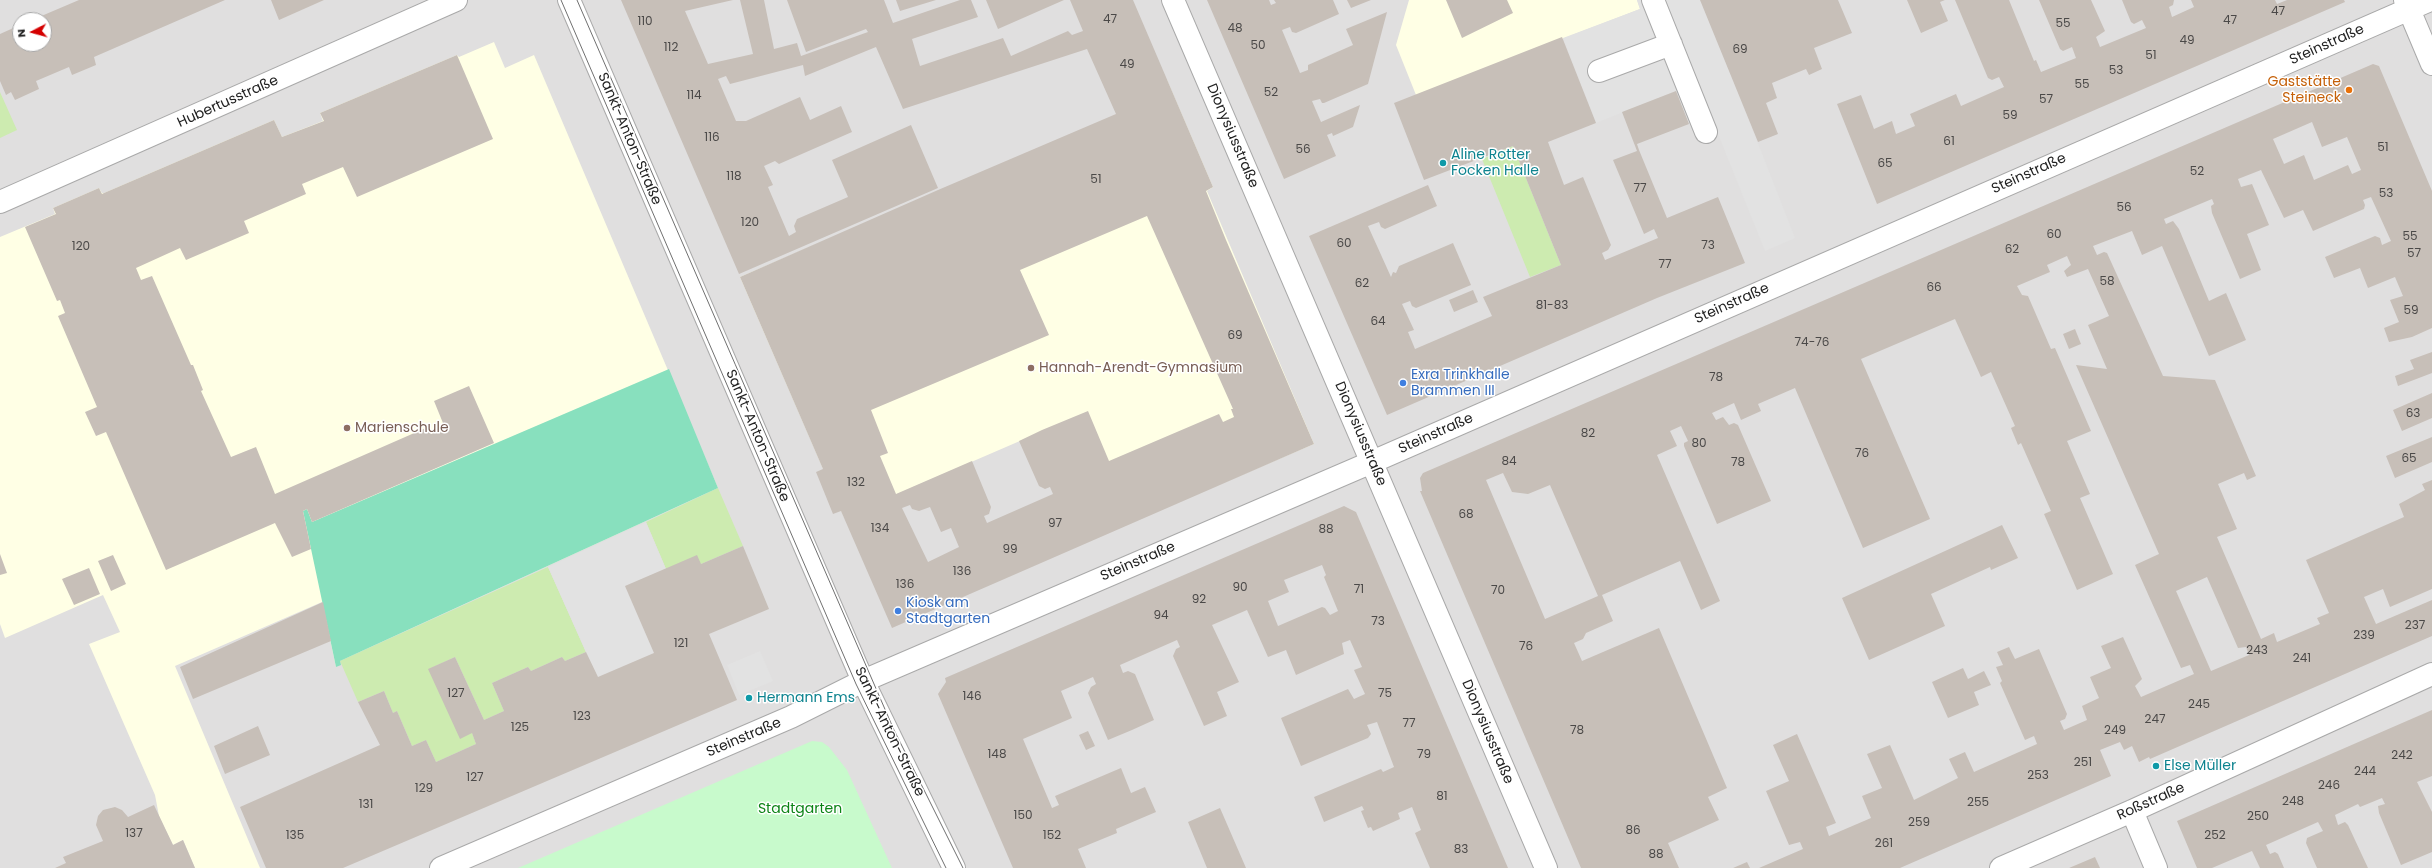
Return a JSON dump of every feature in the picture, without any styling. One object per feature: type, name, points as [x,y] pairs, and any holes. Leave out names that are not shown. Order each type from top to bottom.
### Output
[{"type":"street","name":"Hubertusstraße","points":[[0,202],[456,0]]},
{"type":"street","name":"Sankt-Anton-Straße","points":[[569,0],[863,681],[954,868]]},
{"type":"street","name":"Dionysiusstraße","points":[[1173,0],[1546,868]]},
{"type":"street","points":[[1653,0],[1706,132]]},
{"type":"street","name":"Steinstraße","points":[[441,868],[791,717],[863,681],[1372,462],[2407,5],[2430,0]]},
{"type":"street","points":[[2407,5],[2432,64]]},
{"type":"street","points":[[1599,71],[1671,44]]},
{"type":"street","name":"Roßstraße","points":[[2000,868],[2132,811],[2432,674]]},
{"type":"street","points":[[2132,811],[2156,868]]},
{"type":"shaded area","points":[[0,0],[2432,0],[2432,868],[0,868]]},
{"type":"shaded area","points":[[1409,0],[1637,0],[1640,9],[1416,95],[1396,45]]},
{"type":"shaded area","points":[[1637,0],[1702,0],[1795,238],[1765,251],[1716,129],[1695,138],[1676,91],[1596,123],[1563,38],[1640,9]]},
{"type":"shaded area","name":"Marienschule","points":[[494,42],[505,68],[534,55],[718,488],[340,661],[336,667],[322,602],[175,666],[260,868],[195,868],[183,840],[173,845],[159,816],[155,795],[89,644],[120,632],[103,595],[5,638],[0,624],[0,237],[55,214],[53,208],[99,188],[102,193],[104,193],[274,120],[282,137],[323,121],[320,113],[457,55],[459,57]]},
{"type":"shaded area","name":"Hannah-Arendt-Gymnasium","points":[[1167,80],[1213,187],[1207,191],[1314,444],[1090,540],[1043,431],[844,517],[740,277],[1116,115]]},
{"type":"shaded area","points":[[646,522],[666,569],[625,586],[654,653],[597,677],[548,567]]},
{"type":"shaded area","points":[[760,651],[773,681],[739,695],[727,665]]},
{"type":"green space","points":[[0,92],[17,130],[0,138]]},
{"type":"green space","points":[[1513,146],[1561,265],[1530,277],[1482,159]]},
{"type":"green space","points":[[669,369],[718,488],[340,661],[341,665],[336,667],[303,511],[307,509],[312,522]]},
{"type":"green space","points":[[718,488],[743,546],[701,564],[666,569],[646,522]]},
{"type":"green space","points":[[548,567],[586,652],[565,661],[562,657],[531,671],[528,667],[492,683],[504,711],[484,720],[455,657],[429,669],[472,733],[476,744],[436,762],[426,740],[412,746],[397,711],[393,713],[384,691],[358,702],[340,661]]},
{"type":"green space","name":"Stadtgarten","points":[[812,741],[822,742],[829,747],[847,770],[892,868],[518,868]]},
{"type":"building","points":[[79,0],[225,0],[94,57],[96,65],[72,75],[69,67],[36,81],[39,89],[15,100],[11,92],[6,95],[0,81],[0,34],[12,29],[12,52],[52,52],[51,12]]},
{"type":"building","points":[[271,0],[324,0],[279,20]]},
{"type":"building","points":[[621,0],[733,0],[685,11],[708,64],[753,54],[740,0],[764,0],[774,49],[797,43],[801,56],[868,32],[866,29],[806,52],[787,0],[884,0],[893,23],[960,0],[971,0],[978,17],[912,39],[920,66],[1003,38],[1011,56],[1068,31],[1072,35],[1083,31],[1070,0],[1133,0],[1213,187],[1206,191],[1314,444],[892,628],[841,511],[833,514],[816,472],[823,469],[740,277],[1116,114],[1087,49],[903,109],[876,47],[805,76],[803,65],[730,84],[726,76],[718,79],[736,121],[746,121],[800,97],[810,120],[841,106],[852,132],[779,164],[775,161],[764,166],[773,185],[768,187],[789,236],[796,232],[794,226],[797,219],[848,197],[832,160],[911,125],[938,188],[739,274]],"holes":[[[1147,216],[1233,409],[1231,409],[1234,417],[1223,422],[1219,414],[1109,461],[1088,411],[1042,430],[1019,441],[1039,486],[1045,489],[1050,487],[1053,494],[987,523],[984,516],[989,514],[991,507],[972,461],[896,494],[880,456],[888,453],[871,410],[1049,335],[1020,270]],[[910,505],[912,509],[919,511],[930,507],[941,532],[951,528],[959,547],[928,562],[902,508]]]},
{"type":"building","points":[[896,0],[936,0],[900,11]]},
{"type":"building","points":[[986,0],[1064,0],[998,29]]},
{"type":"building","points":[[1207,0],[1269,0],[1271,5],[1276,3],[1274,0],[1333,0],[1339,14],[1296,33],[1292,32],[1290,27],[1282,30],[1300,73],[1308,70],[1308,65],[1353,45],[1346,29],[1387,12],[1368,84],[1324,103],[1322,103],[1320,99],[1312,101],[1321,122],[1360,105],[1353,127],[1333,136],[1332,133],[1327,135],[1336,156],[1284,179]]},
{"type":"building","points":[[1347,0],[1371,0],[1351,8]]},
{"type":"building","points":[[1446,0],[1507,0],[1513,13],[1462,38]]},
{"type":"building","points":[[1700,0],[1838,0],[1852,33],[1814,48],[1822,69],[1809,75],[1806,69],[1772,83],[1777,98],[1766,103],[1778,134],[1758,142]]},
{"type":"building","points":[[1907,0],[1945,0],[1940,2],[1948,21],[1921,33]]},
{"type":"building","points":[[1955,0],[2009,0],[2034,61],[2036,60],[2041,72],[2076,58],[2072,47],[2063,51],[2060,49],[2039,0],[2091,0],[2105,31],[2096,37],[2100,47],[2146,28],[2142,20],[2134,24],[2131,22],[2122,0],[2174,0],[2173,5],[2169,7],[2172,17],[2194,7],[2191,0],[2275,0],[2277,4],[2287,0],[2344,0],[2345,2],[1877,204],[1837,104],[1861,95],[1874,129],[1892,121],[1896,134],[1915,126],[1910,114],[1956,94],[1961,106],[2004,87],[1999,77],[1992,80],[1988,78]]},
{"type":"building","points":[[1562,37],[1596,123],[1548,142],[1564,185],[1583,177],[1611,245],[1608,250],[1602,253],[1605,260],[1658,238],[1654,229],[1644,234],[1613,160],[1637,151],[1622,112],[1676,91],[1689,124],[1637,144],[1639,150],[1667,218],[1718,197],[1745,263],[1657,298],[1387,415],[1309,236],[1428,185],[1437,206],[1385,229],[1381,227],[1379,222],[1368,226],[1391,277],[1393,272],[1396,273],[1399,266],[1453,243],[1471,285],[1416,308],[1412,306],[1410,301],[1402,304],[1414,330],[1408,332],[1415,349],[1492,316],[1483,297],[1561,265],[1513,146],[1424,180],[1394,103]]},
{"type":"building","points":[[457,55],[493,139],[357,197],[343,167],[302,184],[306,194],[244,221],[249,233],[186,260],[180,248],[136,268],[141,280],[152,276],[191,365],[193,365],[203,390],[201,391],[231,457],[256,447],[275,494],[428,427],[431,434],[445,428],[434,401],[469,386],[494,443],[312,522],[307,509],[303,511],[311,549],[292,557],[275,523],[166,570],[106,432],[96,436],[85,412],[97,407],[58,316],[65,313],[60,300],[57,301],[25,227],[56,214],[53,208],[99,188],[102,194],[274,120],[282,137],[324,121],[320,113]]},
{"type":"building","points":[[2373,64],[2379,66],[2432,191],[2432,328],[2412,337],[2389,342],[2384,328],[2399,322],[2390,300],[2403,296],[2395,277],[2368,288],[2360,268],[2334,278],[2325,257],[2375,236],[2380,238],[2382,245],[2391,241],[2371,197],[2363,200],[2365,205],[2364,209],[2313,231],[2303,210],[2284,218],[2261,170],[2238,179],[2241,187],[2252,184],[2269,225],[2247,234],[2261,270],[2240,279],[2212,213],[2211,206],[2214,204],[2212,199],[2164,219],[2166,224],[2173,221],[2179,229],[2209,301],[2226,293],[2246,340],[2209,356],[2162,246],[2142,255],[2132,231],[2093,246],[2097,255],[2104,252],[2107,253],[2163,376],[2215,380],[2256,476],[2247,480],[2244,473],[2218,484],[2237,529],[2217,537],[2261,639],[2274,633],[2277,642],[2320,624],[2317,618],[2329,613],[2306,560],[2404,517],[2399,504],[2425,490],[2422,484],[2432,480],[2432,589],[2390,607],[2383,589],[2364,597],[2376,624],[2432,600],[2432,636],[2150,759],[2149,757],[2139,762],[2132,746],[2124,750],[2120,742],[2100,750],[2111,776],[1900,868],[1759,868],[1803,849],[1800,842],[1789,845],[1766,791],[1789,781],[1773,745],[1797,734],[1836,823],[1826,827],[1829,836],[1871,818],[1862,796],[1882,788],[1867,754],[1890,745],[1914,800],[1958,778],[1949,759],[1965,752],[1974,772],[2037,744],[2034,736],[2025,740],[2000,683],[2002,681],[1996,667],[2003,665],[1997,652],[2009,647],[2015,659],[2039,649],[2067,714],[2065,719],[2060,721],[2064,730],[2087,720],[2082,706],[2099,698],[2090,677],[2111,668],[2101,646],[2123,637],[2142,679],[2135,686],[2141,697],[2194,674],[2190,665],[2181,668],[2135,565],[2159,554],[2076,365],[2107,369],[2088,325],[2109,316],[2088,269],[2067,277],[2064,271],[2071,265],[2067,256],[2047,265],[2050,272],[2017,286],[2022,295],[2028,296],[2051,349],[2055,348],[2091,431],[2067,441],[2090,494],[2080,498],[2113,574],[2077,590],[2044,514],[2051,511],[2021,443],[2018,445],[2011,428],[2015,426],[1991,372],[1981,377],[1955,319],[1861,359],[1930,519],[1863,548],[1795,388],[1758,404],[1761,411],[1741,420],[1734,403],[1712,413],[1716,420],[1723,417],[1729,425],[1734,423],[1738,425],[1771,501],[1717,524],[1684,446],[1684,443],[1688,441],[1681,426],[1670,431],[1677,446],[1657,455],[1720,601],[1701,610],[1680,561],[1602,595],[1613,621],[1586,633],[1583,639],[1574,643],[1582,661],[1659,628],[1727,788],[1708,797],[1719,820],[1668,843],[1679,868],[1581,868],[1420,491],[1422,491],[1420,478],[1423,473]],"holes":[[[2312,122],[2322,147],[2347,137],[2361,170],[2352,174],[2348,165],[2314,180],[2304,155],[2284,164],[2273,139]],[[1503,473],[1512,492],[1528,494],[1550,485],[1598,596],[1545,619],[1486,480]],[[2207,577],[2238,648],[2246,647],[2249,655],[2211,671],[2176,591]]]},
{"type":"building","points":[[1473,290],[1478,302],[1454,312],[1449,300]]},
{"type":"building","points":[[2075,329],[2081,344],[2069,349],[2063,334]]},
{"type":"building","points":[[2432,352],[2432,373],[2398,386],[2395,376],[2414,369],[2410,360]]},
{"type":"building","points":[[2432,393],[2432,418],[2402,431],[2393,410]]},
{"type":"building","points":[[2432,437],[2432,462],[2395,478],[2386,456]]},
{"type":"building","points":[[1344,506],[1356,512],[1508,868],[1430,868],[1415,833],[1421,830],[1412,807],[1398,813],[1400,819],[1373,831],[1371,827],[1368,828],[1361,811],[1364,810],[1362,806],[1324,822],[1314,797],[1381,769],[1383,772],[1394,767],[1377,722],[1367,725],[1371,734],[1368,738],[1301,766],[1281,718],[1348,689],[1354,699],[1365,694],[1354,670],[1362,667],[1350,640],[1342,643],[1344,654],[1296,675],[1286,650],[1268,657],[1247,610],[1212,625],[1239,682],[1217,692],[1227,716],[1204,726],[1173,656],[1176,649],[1180,647],[1177,640],[1120,665],[1123,673],[1128,671],[1135,674],[1154,720],[1132,730],[1108,740],[1088,693],[1091,687],[1096,684],[1093,677],[1061,691],[1072,718],[1023,739],[1052,808],[1059,805],[1055,796],[1121,768],[1131,793],[1145,787],[1156,812],[1116,829],[1117,833],[1078,849],[1086,868],[1013,868],[938,694],[946,682],[945,678]],"holes":[[[1322,565],[1326,575],[1324,577],[1338,611],[1330,615],[1325,608],[1322,607],[1278,626],[1268,601],[1289,592],[1284,580]]]},
{"type":"building","points":[[2002,525],[2018,558],[1991,570],[1990,567],[1931,594],[1945,626],[1869,660],[1842,598]]},
{"type":"building","points":[[743,546],[769,609],[709,634],[737,700],[343,868],[266,868],[240,807],[380,745],[358,702],[384,691],[393,713],[397,711],[412,746],[426,740],[436,762],[476,744],[472,733],[460,739],[428,669],[455,657],[484,720],[504,711],[492,683],[528,667],[531,671],[562,657],[565,661],[586,652],[598,677],[654,653],[625,586],[697,555],[701,564]]},
{"type":"building","points":[[0,554],[7,573],[0,575]]},
{"type":"building","points":[[113,555],[126,584],[111,591],[98,561]]},
{"type":"building","points":[[89,568],[100,594],[74,605],[62,579]]},
{"type":"building","points":[[323,602],[331,641],[193,699],[180,667]]},
{"type":"building","points":[[1963,668],[1968,679],[1984,671],[1991,685],[1974,692],[1979,705],[1948,718],[1932,682]]},
{"type":"building","points":[[2432,710],[2432,776],[2417,782],[2432,812],[2432,852],[2401,865],[2379,813],[2378,806],[2385,804],[2382,798],[2360,807],[2358,804],[2335,815],[2338,825],[2345,822],[2348,825],[2368,868],[2317,868],[2306,843],[2307,838],[2323,831],[2318,822],[2266,845],[2270,854],[2275,852],[2278,854],[2284,868],[2260,868],[2252,851],[2212,868],[2197,868],[2177,821]]},
{"type":"building","points":[[258,726],[270,755],[225,774],[214,746]]},
{"type":"building","points":[[1088,731],[1095,746],[1086,750],[1079,735]]},
{"type":"building","points":[[154,805],[173,845],[183,840],[195,868],[55,868],[66,863],[63,857],[103,841],[96,825],[98,816],[103,810],[115,807],[122,810],[128,817]]},
{"type":"building","points":[[1220,808],[1246,868],[1207,868],[1188,822]]},
{"type":"building","points":[[2095,857],[2100,868],[2069,868]]},
{"type":"building","points":[[1747,862],[1750,868],[1733,868]]},
{"type":"tram line","points":[[561,0],[856,684],[946,868]]},
{"type":"tram line","points":[[577,0],[894,730],[963,868]]},
{"type":"place","name":"Gaststätte Steineck","points":[[2349,90]]},
{"type":"place","name":"Aline Rotter Focken Halle","points":[[1443,163]]},
{"type":"place","name":"Hannah-Arendt-Gymnasium","points":[[1031,368]]},
{"type":"place","name":"Exra Trinkhalle Brammen III","points":[[1403,383]]},
{"type":"place","name":"Marienschule","points":[[347,428]]},
{"type":"place","name":"Kiosk am Stadtgarten","points":[[898,611]]},
{"type":"place","name":"Hermann Ems","points":[[749,698]]},
{"type":"place","name":"Else Müller","points":[[2156,766]]}]
